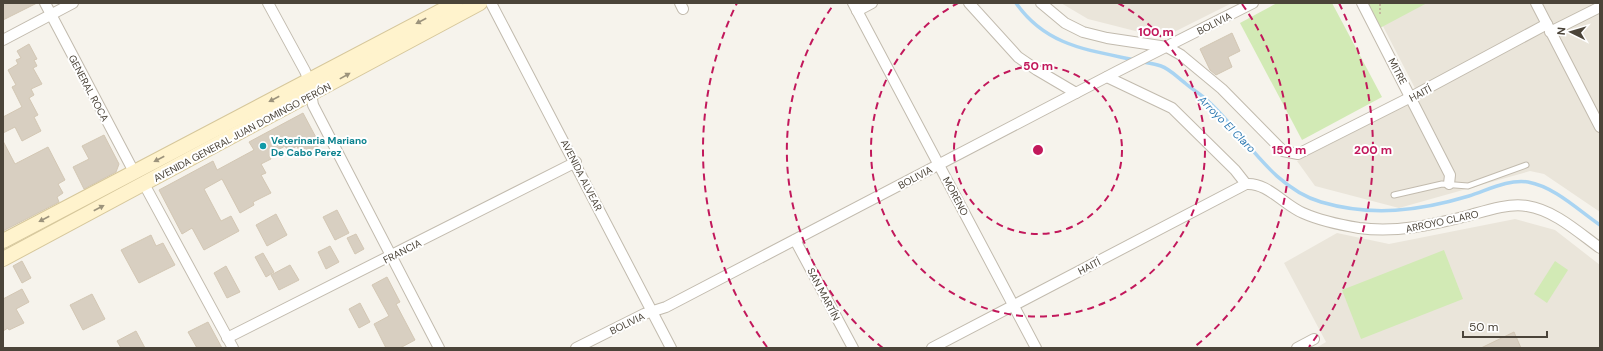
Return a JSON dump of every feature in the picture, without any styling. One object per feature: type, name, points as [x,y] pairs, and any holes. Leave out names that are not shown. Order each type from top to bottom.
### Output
[{"type":"main road","name":"AVENIDA GENERAL JUAN DOMINGO PERÓN","points":[[3,241],[456,3]]},
{"type":"main road","name":"AVENIDA GENERAL JUAN DOMINGO PERÓN","points":[[3,259],[480,3]]},
{"type":"street","name":"GENERAL ROCA","points":[[45,3],[134,172]]},
{"type":"street","points":[[3,40],[73,3]]},
{"type":"street","points":[[268,3],[309,81],[313,105],[439,348]]},
{"type":"street","name":"AVENIDA ALVEAR","points":[[491,3],[576,162],[671,348]]},
{"type":"street","points":[[855,7],[872,3]]},
{"type":"street","points":[[969,3],[1018,57],[1076,93]]},
{"type":"street","points":[[1041,3],[1065,23],[1083,32],[1106,38],[1167,47]]},
{"type":"street","name":"BOLIVIA","points":[[576,348],[652,312],[666,307],[1118,71],[1254,3]]},
{"type":"street","name":"MITRE","points":[[1362,3],[1450,175],[1449,184]]},
{"type":"street","points":[[1536,3],[1600,127]]},
{"type":"street","name":"MORENO","points":[[855,7],[1036,348]]},
{"type":"street","name":"HAITÍ","points":[[1167,47],[1181,55],[1222,89],[1283,151],[1290,154],[1298,154],[1549,28],[1600,7]]},
{"type":"street","points":[[1107,77],[1172,108],[1235,170],[1246,184]]},
{"type":"street","name":"FRANCIA","points":[[227,338],[576,162]]},
{"type":"street","name":"ARROYO CLARO","points":[[1246,184],[1254,183],[1263,186],[1289,206],[1325,221],[1378,229],[1418,228],[1495,209],[1526,206],[1560,219],[1600,248]]},
{"type":"street","points":[[144,184],[233,348]]},
{"type":"street","name":"HAITÍ","points":[[932,348],[1246,184]]},
{"type":"street","name":"SAN MARTÍN","points":[[795,240],[853,348]]},
{"type":"street","points":[[1297,348],[1314,339]]},
{"type":"lane","points":[[1394,195],[1442,184],[1468,186],[1526,165]]},
{"type":"shaded area","points":[[1061,3],[1232,3],[1172,33],[1147,34],[1088,19]]},
{"type":"shaded area","points":[[1371,3],[1600,3],[1600,212],[1544,174],[1530,171],[1399,208],[1315,186],[1297,161],[1420,98]]},
{"type":"shaded area","points":[[1515,219],[1555,230],[1600,265],[1600,348],[1316,348],[1326,342],[1284,263],[1337,233],[1389,244]]},
{"type":"green space","points":[[1277,3],[1332,3],[1382,97],[1302,140],[1240,23]]},
{"type":"green space","points":[[1367,3],[1427,3],[1380,28]]},
{"type":"green space","points":[[1444,250],[1463,299],[1361,339],[1342,290]]},
{"type":"green space","points":[[1555,261],[1568,270],[1547,303],[1534,294]]},
{"type":"building","points":[[3,3],[37,3],[3,20]]},
{"type":"building","points":[[1232,33],[1240,51],[1228,57],[1232,67],[1216,75],[1210,70],[1200,49]]},
{"type":"building","points":[[29,44],[37,59],[34,60],[37,66],[33,68],[42,84],[31,89],[34,95],[29,98],[38,115],[34,117],[41,131],[22,141],[15,127],[3,133],[3,117],[22,107],[12,87],[16,85],[8,70],[18,64],[16,60],[21,58],[17,51]]},
{"type":"building","points":[[303,113],[320,145],[301,155],[297,146],[288,151],[285,146],[269,155],[271,159],[261,164],[266,173],[261,175],[271,193],[253,202],[254,205],[240,213],[222,179],[204,189],[221,221],[231,216],[239,231],[204,250],[192,228],[182,234],[159,190],[213,161],[217,170],[254,150],[249,142]]},
{"type":"building","points":[[104,135],[119,164],[116,172],[84,189],[73,167],[89,159],[82,146]]},
{"type":"building","points":[[3,141],[15,164],[48,147],[65,180],[58,184],[63,193],[57,197],[59,202],[3,231]]},
{"type":"building","points":[[337,210],[349,233],[335,240],[323,217]]},
{"type":"building","points":[[276,214],[287,235],[267,246],[256,225]]},
{"type":"building","points":[[356,234],[364,249],[355,254],[347,238]]},
{"type":"building","points":[[151,235],[156,246],[163,243],[175,265],[139,283],[121,250]]},
{"type":"building","points":[[330,246],[339,262],[326,269],[318,252]]},
{"type":"building","points":[[263,253],[274,272],[266,277],[255,257]]},
{"type":"building","points":[[22,261],[31,278],[22,283],[13,266]]},
{"type":"building","points":[[290,265],[299,280],[279,290],[271,275]]},
{"type":"building","points":[[226,266],[240,292],[227,298],[214,273]]},
{"type":"building","points":[[387,277],[400,302],[396,304],[415,340],[400,348],[386,348],[374,324],[389,316],[372,285]]},
{"type":"building","points":[[22,289],[29,302],[16,309],[24,323],[9,330],[8,328],[3,331],[3,299]]},
{"type":"building","points":[[92,294],[105,319],[83,330],[70,305]]},
{"type":"building","points":[[360,303],[370,322],[359,328],[349,309]]},
{"type":"building","points":[[208,322],[222,348],[197,348],[188,332]]},
{"type":"building","points":[[136,331],[145,348],[121,348],[117,341]]},
{"type":"building","points":[[1514,332],[1521,348],[1481,348]]},
{"type":"waterway","name":"Arroyo El Claro","points":[[1016,3],[1041,29],[1054,37],[1085,49],[1135,60]]},
{"type":"waterway","name":"Arroyo El Claro","points":[[1143,62],[1159,65],[1168,69],[1209,102],[1260,159],[1287,185],[1303,195],[1321,202],[1359,210],[1395,210],[1450,201],[1491,188],[1521,181],[1538,185],[1557,194],[1600,225]]},
{"type":"place","name":"Veterinaria Mariano De Cabo Perez","points":[[263,146]]}]
